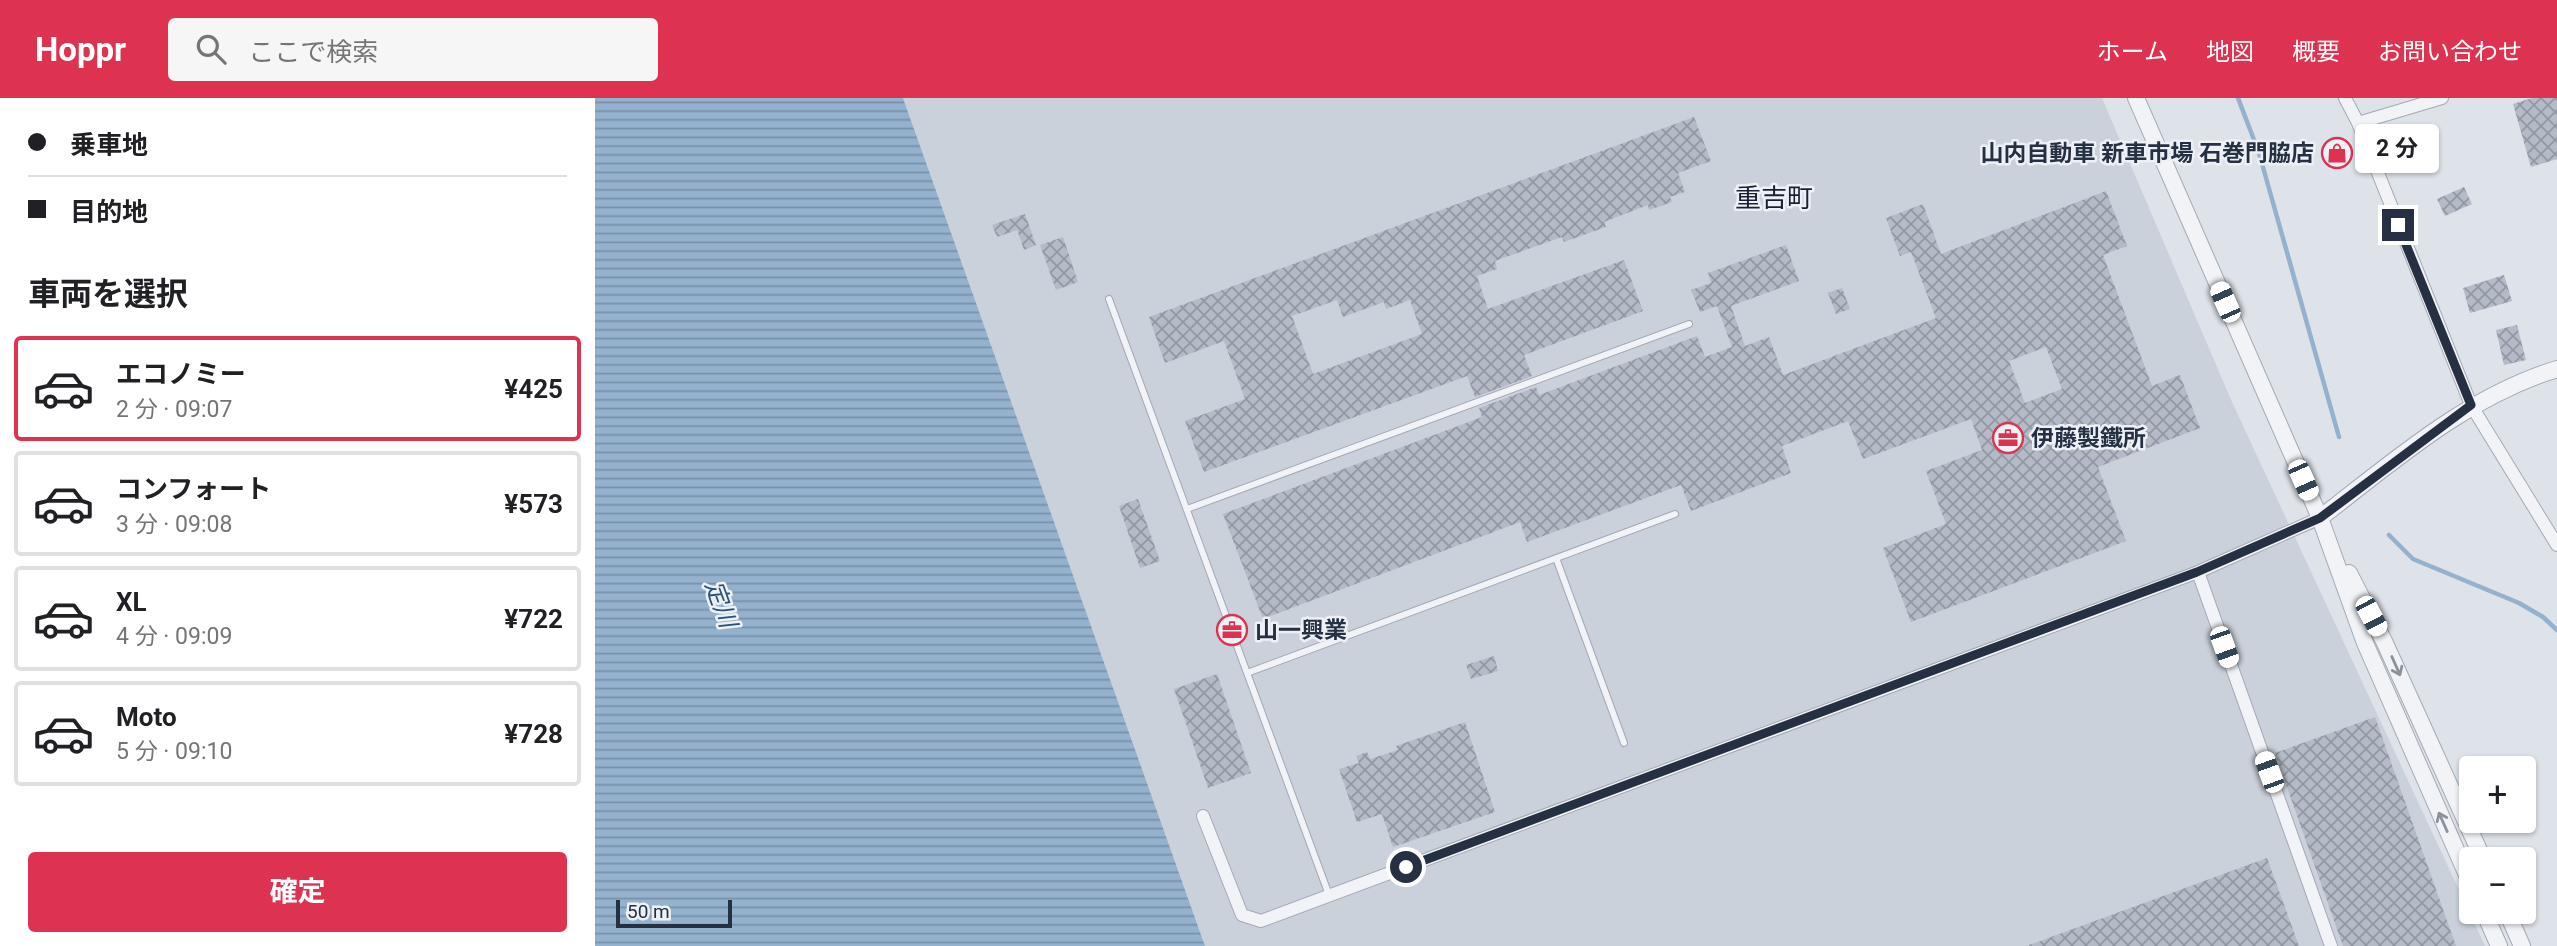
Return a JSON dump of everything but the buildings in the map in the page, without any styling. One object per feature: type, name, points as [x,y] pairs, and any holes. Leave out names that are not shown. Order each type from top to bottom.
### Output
[{"type":"street","points":[[2136,98],[2320,518],[2365,643],[2459,857]]},
{"type":"street","points":[[2345,98],[2358,123],[2471,405],[2557,545]]},
{"type":"street","points":[[2358,123],[2442,98]]},
{"type":"street","points":[[1203,816],[1242,915],[1261,921],[2197,572],[2320,518],[2471,405],[2528,378],[2557,369]]},
{"type":"street","points":[[2320,518],[2384,640],[2478,847]]},
{"type":"street","points":[[2197,572],[2332,946]]},
{"type":"street","points":[[2489,924],[2499,946]]},
{"type":"street","points":[[2512,924],[2522,946]]},
{"type":"lane","points":[[1109,299],[1330,895]]},
{"type":"lane","points":[[1187,509],[1689,324]]},
{"type":"lane","points":[[1247,673],[1675,514]]},
{"type":"lane","points":[[1556,558],[1624,743]]},
{"type":"shaded area","points":[[903,98],[2102,98],[2232,402],[2459,890],[2459,924],[2475,924],[2485,946],[1205,946]]},
{"type":"water","name":"定川","points":[[595,98],[903,98],[1205,946],[595,946]]},
{"type":"waterway","points":[[2238,98],[2259,153],[2339,437]]},
{"type":"waterway","points":[[2389,535],[2413,559],[2519,603],[2543,617],[2557,630]]},
{"type":"place","name":"山内自動車 新車市場 石巻門脇店","points":[[2337,153]]},
{"type":"place","name":"伊藤製鐵所","points":[[2008,438]]},
{"type":"place","name":"山一興業","points":[[1232,630]]},
{"type":"district","name":"重吉町","points":[[1774,198]]},
{"type":"route","points":[[1406,867],[2197,572],[2320,518],[2471,405],[2398,225]]}]
